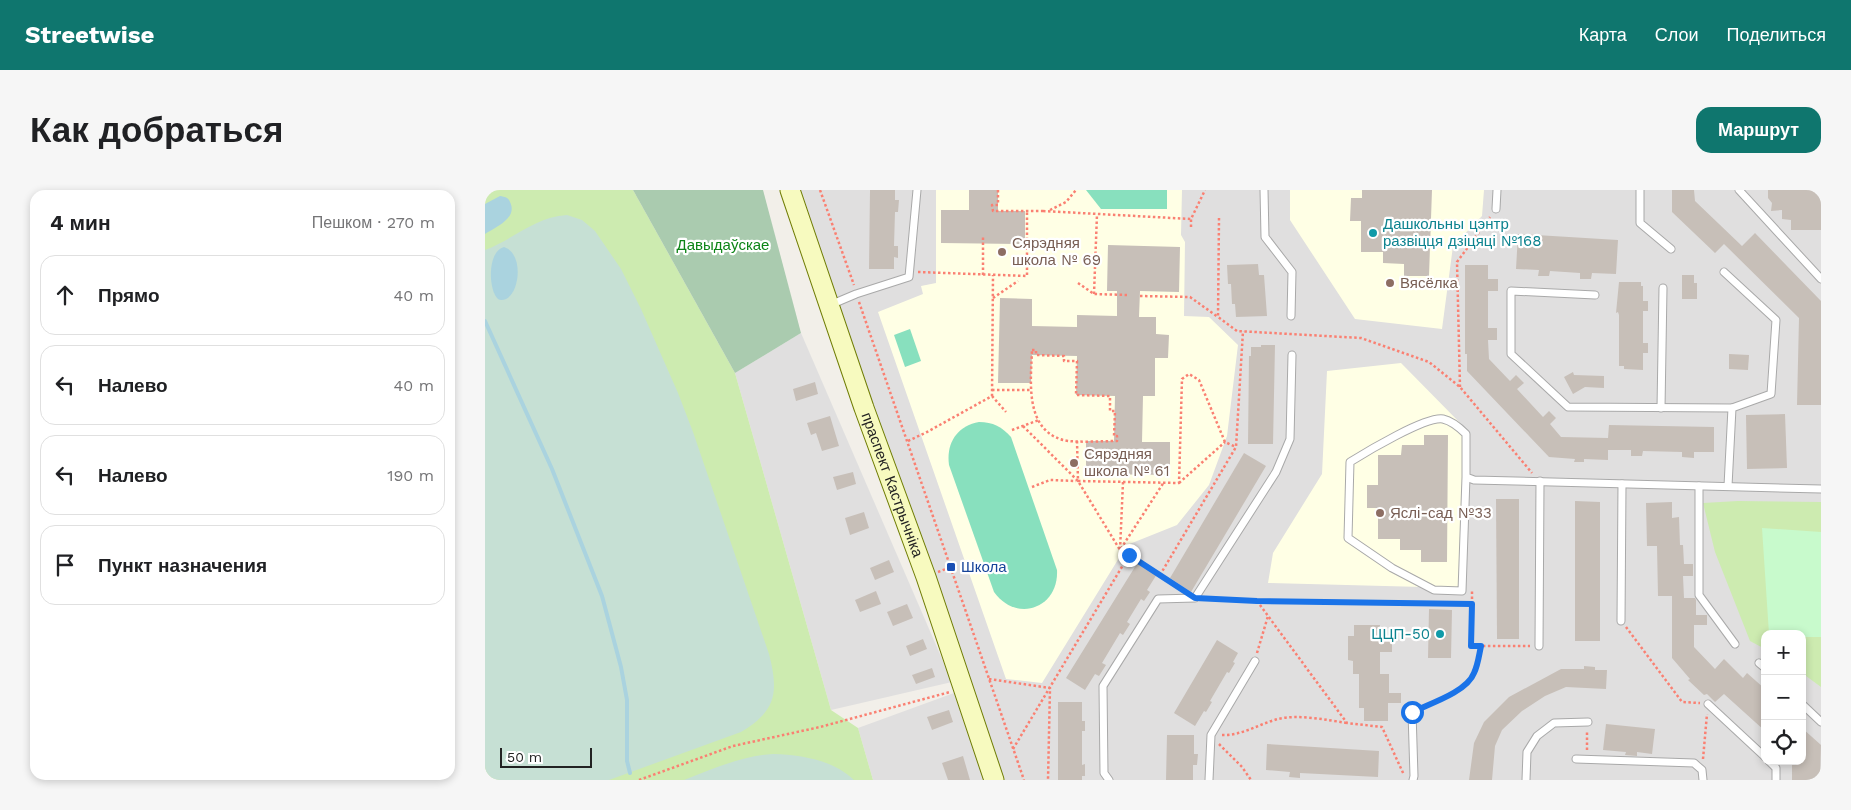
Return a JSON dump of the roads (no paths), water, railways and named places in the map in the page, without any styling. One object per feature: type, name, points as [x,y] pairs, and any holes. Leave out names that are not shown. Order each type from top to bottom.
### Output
[{"type":"main road","name":"праспект Кастрычніка","points":[[789,190],[864,408],[926,577],[994,780]]},
{"type":"lane","points":[[830,305],[909,277],[917,190]]},
{"type":"lane","points":[[1264,190],[1265,237],[1292,272],[1291,316]]},
{"type":"lane","points":[[1496,209],[1497,190]]},
{"type":"lane","points":[[1640,190],[1640,223],[1671,249]]},
{"type":"lane","points":[[1739,190],[1821,279]]},
{"type":"lane","points":[[1595,295],[1511,291],[1511,354],[1568,407],[1733,408],[1771,394],[1775,320],[1724,272]]},
{"type":"lane","points":[[1661,408],[1663,288]]},
{"type":"lane","points":[[1109,780],[1104,773],[1103,686],[1158,599],[1195,598],[1276,472],[1290,439],[1292,355]]},
{"type":"lane","points":[[1728,486],[1733,408]]},
{"type":"lane","points":[[1442,419],[1456,425],[1466,434],[1466,477],[1462,591],[1434,590],[1392,568],[1348,538],[1351,462],[1364,453],[1421,424],[1442,419]]},
{"type":"lane","points":[[1466,477],[1474,480],[1821,489]]},
{"type":"lane","points":[[1539,646],[1540,481]]},
{"type":"lane","points":[[1621,621],[1622,484]]},
{"type":"lane","points":[[1699,486],[1699,595],[1735,644]]},
{"type":"lane","points":[[1209,780],[1211,735],[1255,661]]},
{"type":"lane","points":[[1707,704],[1761,753]]},
{"type":"lane","points":[[1806,708],[1821,722]]},
{"type":"lane","points":[[1412,712],[1413,780]]},
{"type":"lane","points":[[1526,780],[1527,752],[1537,736],[1553,723],[1587,722]]},
{"type":"lane","points":[[1576,759],[1693,763],[1702,770],[1703,780]]},
{"type":"lane","points":[[1773,765],[1776,768],[1776,780]]},
{"type":"water","points":[[500,196],[506,197],[509,200],[512,208],[511,213],[505,221],[485,234],[485,204]]},
{"type":"water","points":[[504,247],[511,251],[515,258],[517,276],[516,286],[512,293],[507,298],[501,300],[497,298],[494,292],[491,275],[494,257]]},
{"type":"waterway","points":[[485,321],[552,469],[602,596],[621,667],[627,700],[627,761],[630,773]]},
{"type":"place","name":"Дашкольны цэнтр развіцця дзіцяці №168","points":[[1373,233]]},
{"type":"place","name":"Сярэдняя школа № 69","points":[[1002,252]]},
{"type":"place","name":"Вясёлка","points":[[1390,283]]},
{"type":"place","name":"Сярэдняя школа № 61","points":[[1074,463]]},
{"type":"place","name":"Яслі-сад №33","points":[[1380,513]]},
{"type":"place","name":"Школа","points":[[951,567]]},
{"type":"place","name":"ЦЦП-50","points":[[1440,634]]},
{"type":"park label","name":"Давыдаўскае","points":[[723,245]]}]
